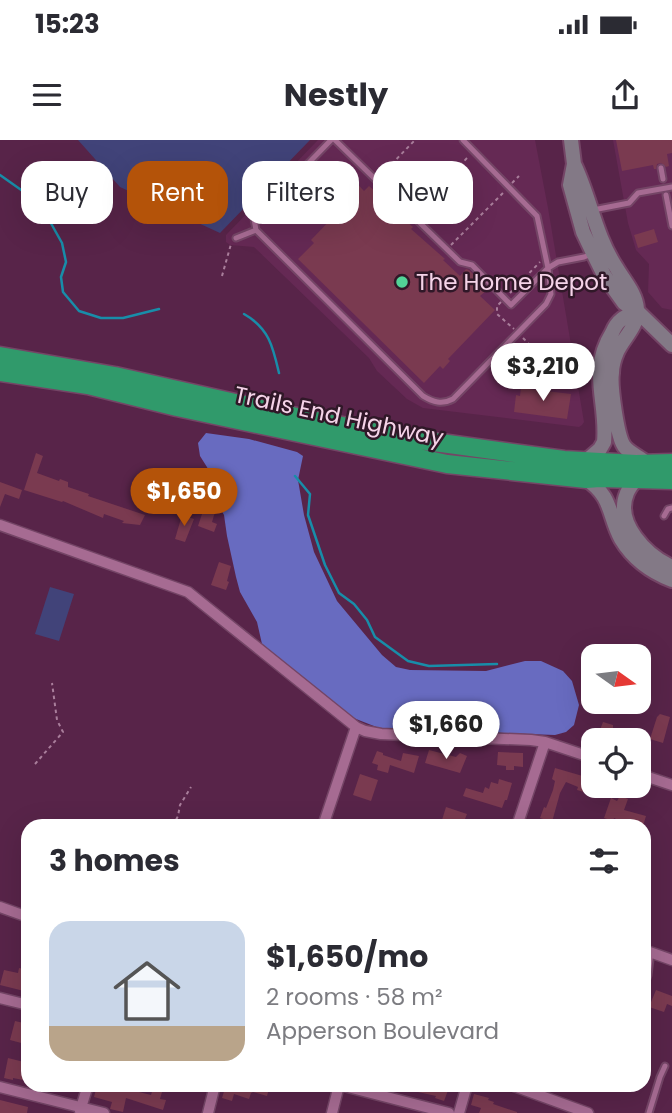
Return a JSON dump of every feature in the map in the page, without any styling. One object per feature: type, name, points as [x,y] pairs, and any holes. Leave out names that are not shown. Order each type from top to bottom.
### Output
[{"type":"highway","name":"Trails End Highway","points":[[0,356],[116,376],[405,439],[520,455],[586,470],[600,478],[672,480]]},
{"type":"highway","name":"Trails End Highway","points":[[0,372],[88,385],[203,413],[447,464],[586,470],[645,463],[672,463]]},
{"type":"main road","points":[[571,140],[574,164],[570,186],[633,294],[637,312],[632,329],[617,352],[611,381],[619,435],[624,446],[645,463]]},
{"type":"main road","points":[[584,213],[583,232],[604,275],[624,303],[672,345]]},
{"type":"main road","points":[[637,312],[622,319],[600,359],[604,442],[586,470],[605,496],[621,539],[637,559],[672,580]]},
{"type":"main road","points":[[636,479],[625,498],[626,520],[639,542],[657,559],[672,567]]},
{"type":"street","points":[[0,525],[188,593],[356,727],[365,731],[381,734],[531,740],[581,754]]},
{"type":"street","points":[[325,819],[356,727]]},
{"type":"street","points":[[519,819],[545,742]]},
{"type":"street","points":[[651,778],[672,785]]},
{"type":"street","points":[[0,907],[21,914]]},
{"type":"street","points":[[651,952],[672,960]]},
{"type":"street","points":[[0,998],[21,1003]]},
{"type":"street","points":[[0,1087],[80,1110],[104,1113]]},
{"type":"street","points":[[80,1110],[86,1092]]},
{"type":"street","points":[[208,1113],[213,1092]]},
{"type":"street","points":[[331,1113],[338,1092]]},
{"type":"street","points":[[367,1092],[449,1113]]},
{"type":"street","points":[[458,1113],[465,1092]]},
{"type":"street","points":[[530,1092],[588,1113]]},
{"type":"lane","points":[[373,177],[333,140],[254,219],[256,230],[423,396],[432,401],[453,399],[547,304],[551,294],[537,216],[463,140]]},
{"type":"lane","points":[[661,168],[663,179]]},
{"type":"lane","points":[[584,213],[629,203],[638,193],[672,187]]},
{"type":"lane","points":[[666,195],[672,226]]},
{"type":"lane","points":[[421,224],[460,262],[472,265],[511,305],[548,268],[558,262],[593,253]]},
{"type":"lane","points":[[236,238],[256,230]]},
{"type":"lane","points":[[664,516],[668,509],[672,508]]},
{"type":"lane","points":[[649,1113],[665,1066]]},
{"type":"path","points":[[395,161],[415,140]]},
{"type":"path","points":[[464,161],[474,151]]},
{"type":"path","points":[[447,250],[519,176]]},
{"type":"path","points":[[222,276],[231,244],[236,238]]},
{"type":"path","points":[[538,354],[497,314],[497,306],[545,256]]},
{"type":"path","points":[[34,764],[62,732],[57,720],[52,683]]},
{"type":"path","points":[[176,819],[180,805],[191,787]]},
{"type":"shaded area","points":[[78,140],[310,140],[290,161],[242,161],[242,210],[220,233],[200,224],[228,224],[228,161],[127,161],[127,190],[113,179],[113,161],[97,161]]},
{"type":"shaded area","points":[[318,140],[535,140],[584,422],[582,425],[579,427],[423,408],[407,399],[377,371],[369,358],[254,247],[230,245],[226,242],[226,235],[242,218],[242,224],[359,224],[359,161],[298,161]]},
{"type":"shaded area","points":[[613,140],[672,140],[672,310],[662,308],[648,292],[649,264],[636,250],[628,223]]},
{"type":"shaded area","points":[[206,433],[249,439],[303,456],[298,480],[314,552],[337,601],[382,655],[396,667],[410,670],[486,671],[525,661],[541,661],[563,671],[572,681],[579,705],[574,725],[566,732],[555,735],[379,728],[351,717],[262,644],[257,622],[240,592],[224,515],[220,508],[217,483],[200,456],[198,443]]},
{"type":"shaded area","points":[[50,587],[74,594],[59,641],[35,634]]},
{"type":"building","points":[[616,140],[672,140],[672,153],[667,154],[669,166],[661,163],[657,164],[656,169],[653,165],[622,171]]},
{"type":"building","name":"The Home Depot","points":[[359,186],[364,191],[369,186],[373,189],[373,224],[410,224],[413,227],[411,229],[460,276],[466,269],[469,270],[488,289],[480,296],[495,310],[448,359],[450,361],[443,369],[440,366],[424,383],[298,259],[314,243],[311,240],[326,224],[359,224]]},
{"type":"building","points":[[654,229],[658,242],[638,248],[634,235]]},
{"type":"building","points":[[521,388],[571,394],[567,419],[514,412],[516,395],[520,396]]},
{"type":"building","points":[[36,453],[43,456],[37,473],[68,482],[68,487],[89,494],[88,496],[145,515],[140,525],[122,523],[124,521],[104,514],[103,518],[63,501],[24,490]]},
{"type":"building","points":[[0,482],[22,490],[19,499],[5,494],[0,507]]},
{"type":"building","points":[[165,494],[181,499],[179,504],[187,507],[184,516],[160,508]]},
{"type":"building","points":[[204,508],[215,512],[212,522],[217,524],[214,532],[198,526]]},
{"type":"building","points":[[182,515],[194,519],[185,542],[175,539]]},
{"type":"building","points":[[219,562],[231,566],[226,590],[211,585]]},
{"type":"building","points":[[660,714],[670,717],[663,743],[651,739]]},
{"type":"building","points":[[603,722],[613,725],[613,728],[601,728]]},
{"type":"building","points":[[429,750],[456,757],[460,753],[467,756],[460,773],[425,763]]},
{"type":"building","points":[[377,751],[401,761],[403,753],[419,756],[414,773],[390,765],[388,773],[377,770],[378,765],[372,763]]},
{"type":"building","points":[[498,752],[523,753],[523,767],[514,766],[514,770],[506,770],[506,766],[497,765]]},
{"type":"building","points":[[555,768],[581,776],[581,791],[566,782],[553,819],[540,818],[544,807],[546,808],[555,781],[552,779]]},
{"type":"building","points":[[360,774],[378,780],[371,801],[353,795]]},
{"type":"building","points":[[499,779],[512,783],[502,808],[463,796],[466,788],[483,793],[485,787],[489,789],[491,782],[498,784]]},
{"type":"building","points":[[611,798],[617,801],[619,798],[628,799],[624,810],[646,816],[645,819],[604,818]]},
{"type":"building","points":[[446,807],[467,814],[465,819],[442,819]]},
{"type":"building","points":[[21,968],[21,990],[0,985],[4,970],[18,973]]},
{"type":"building","points":[[656,990],[672,996],[672,1006],[667,1004],[664,1012],[651,1008]]},
{"type":"building","points":[[15,1021],[21,1022],[21,1043],[10,1040]]},
{"type":"building","points":[[8,1058],[21,1061],[21,1080],[4,1078]]},
{"type":"building","points":[[95,1092],[139,1092],[151,1095],[152,1092],[162,1092],[160,1099],[166,1100],[163,1110],[126,1098],[123,1112],[110,1109],[112,1102],[94,1097]]},
{"type":"building","points":[[224,1092],[253,1092],[249,1099],[234,1094],[232,1101],[222,1098]]},
{"type":"building","points":[[418,1092],[447,1092],[444,1101],[435,1098],[436,1096]]},
{"type":"building","points":[[474,1094],[489,1098],[493,1104],[517,1113],[479,1113],[481,1108],[471,1105]]},
{"type":"building","points":[[0,1100],[28,1107],[27,1113],[0,1113]]},
{"type":"waterway","points":[[0,175],[34,199],[48,218],[62,243],[66,262],[61,277],[63,292],[79,311],[101,318],[123,318],[159,309]]},
{"type":"waterway","points":[[244,314],[264,332],[272,347],[279,373]]},
{"type":"waterway","points":[[295,476],[310,494],[308,515],[325,565],[339,593],[354,604],[367,620],[375,637],[408,661],[429,666],[497,664]]},
{"type":"place","name":"The Home Depot","points":[[402,282]]}]
